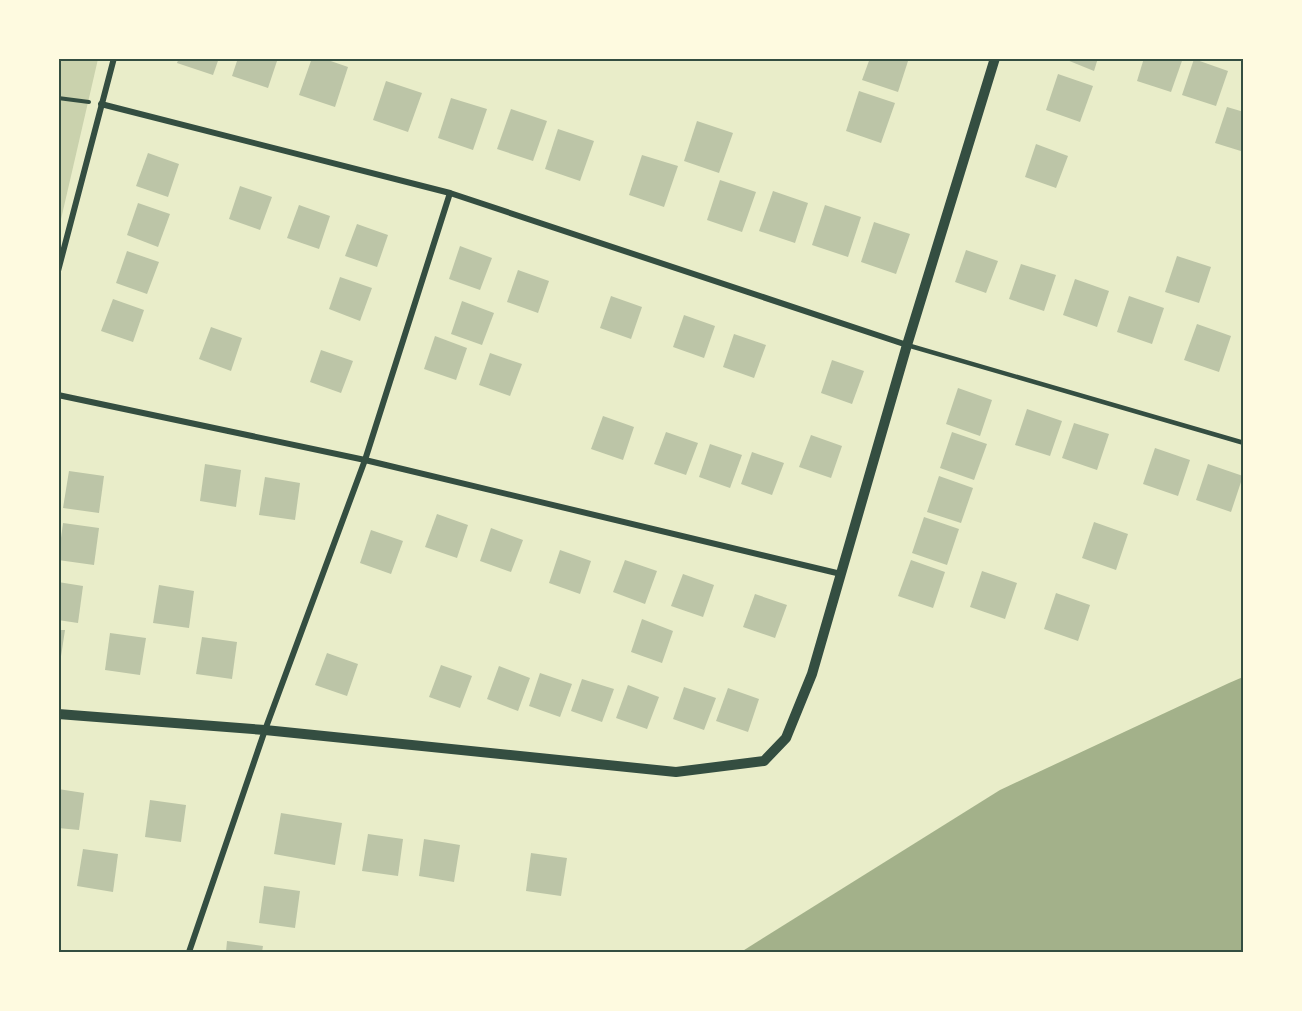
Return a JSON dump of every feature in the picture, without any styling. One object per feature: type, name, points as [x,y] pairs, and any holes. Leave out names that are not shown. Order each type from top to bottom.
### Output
[{"type":"street","points":[[58,271],[114,58]]},
{"type":"street","points":[[58,714],[265,730],[676,772],[764,761],[786,738],[812,674],[907,345],[995,58]]},
{"type":"street","points":[[101,104],[450,193],[907,345]]},
{"type":"street","points":[[189,952],[265,730],[365,460],[450,193]]},
{"type":"street","points":[[58,395],[365,460],[842,575]]},
{"type":"lane","points":[[907,345],[1244,443]]},
{"type":"path","points":[[58,98],[101,104]]},
{"type":"shaded area","points":[[59,59],[98,59],[59,228]]},
{"type":"shaded area","points":[[1243,677],[1243,952],[741,952],[1000,790]]},
{"type":"building","points":[[179,58],[219,58],[213,75],[177,63]]},
{"type":"building","points":[[238,58],[278,58],[268,88],[232,76]]},
{"type":"building","points":[[312,58],[322,58],[348,67],[335,107],[299,95]]},
{"type":"building","points":[[870,58],[909,58],[898,92],[862,80]]},
{"type":"building","points":[[1062,58],[1098,58],[1094,71]]},
{"type":"building","points":[[1144,58],[1183,58],[1171,92],[1137,81]]},
{"type":"building","points":[[1194,59],[1228,71],[1216,106],[1182,95]]},
{"type":"building","points":[[1058,74],[1093,86],[1080,122],[1046,110]]},
{"type":"building","points":[[386,81],[422,93],[408,132],[373,120]]},
{"type":"building","points":[[859,91],[895,103],[881,143],[846,131]]},
{"type":"building","points":[[451,98],[487,109],[473,150],[438,138]]},
{"type":"building","points":[[1227,107],[1244,112],[1244,152],[1215,143]]},
{"type":"building","points":[[511,109],[547,121],[533,161],[497,149]]},
{"type":"building","points":[[697,121],[733,133],[719,173],[684,161]]},
{"type":"building","points":[[558,129],[594,141],[580,181],[545,169]]},
{"type":"building","points":[[1036,144],[1068,156],[1056,188],[1025,177]]},
{"type":"building","points":[[148,153],[179,164],[168,197],[136,186]]},
{"type":"building","points":[[642,155],[678,166],[664,207],[629,195]]},
{"type":"building","points":[[720,180],[756,192],[742,232],[707,220]]},
{"type":"building","points":[[240,186],[272,197],[260,230],[229,219]]},
{"type":"building","points":[[773,191],[808,203],[795,243],[759,231]]},
{"type":"building","points":[[138,203],[170,214],[158,247],[127,235]]},
{"type":"building","points":[[299,205],[330,216],[319,249],[287,238]]},
{"type":"building","points":[[825,205],[861,217],[848,257],[812,245]]},
{"type":"building","points":[[874,222],[910,234],[896,274],[861,262]]},
{"type":"building","points":[[357,224],[388,235],[377,267],[345,256]]},
{"type":"building","points":[[460,246],[492,258],[480,290],[449,279]]},
{"type":"building","points":[[966,250],[998,261],[986,293],[955,282]]},
{"type":"building","points":[[127,251],[159,262],[147,294],[116,283]]},
{"type":"building","points":[[1177,256],[1211,267],[1199,303],[1165,292]]},
{"type":"building","points":[[1021,264],[1056,275],[1044,311],[1009,299]]},
{"type":"building","points":[[518,270],[549,281],[538,313],[507,302]]},
{"type":"building","points":[[340,277],[372,288],[360,321],[329,309]]},
{"type":"building","points":[[1075,279],[1109,291],[1097,327],[1063,315]]},
{"type":"building","points":[[611,296],[642,307],[631,339],[600,328]]},
{"type":"building","points":[[1129,296],[1164,308],[1152,344],[1117,332]]},
{"type":"building","points":[[113,299],[144,310],[133,342],[101,331]]},
{"type":"building","points":[[462,301],[494,313],[482,345],[451,334]]},
{"type":"building","points":[[684,315],[715,326],[704,358],[673,347]]},
{"type":"building","points":[[1197,324],[1231,336],[1219,372],[1184,360]]},
{"type":"building","points":[[211,327],[242,338],[231,371],[199,359]]},
{"type":"building","points":[[734,334],[766,345],[754,378],[723,367]]},
{"type":"building","points":[[435,336],[467,348],[456,380],[424,369]]},
{"type":"building","points":[[321,350],[353,361],[341,393],[310,382]]},
{"type":"building","points":[[490,353],[522,364],[510,396],[479,385]]},
{"type":"building","points":[[832,360],[864,371],[852,404],[821,393]]},
{"type":"building","points":[[958,388],[992,400],[980,436],[946,424]]},
{"type":"building","points":[[1027,409],[1062,421],[1050,456],[1015,445]]},
{"type":"building","points":[[603,416],[634,427],[623,460],[591,449]]},
{"type":"building","points":[[1074,423],[1109,434],[1097,470],[1062,458]]},
{"type":"building","points":[[666,432],[698,443],[686,475],[654,464]]},
{"type":"building","points":[[952,432],[987,444],[974,480],[940,468]]},
{"type":"building","points":[[811,435],[842,446],[831,478],[799,467]]},
{"type":"building","points":[[710,444],[742,455],[730,488],[699,477]]},
{"type":"building","points":[[1155,448],[1190,460],[1178,496],[1143,484]]},
{"type":"building","points":[[752,452],[784,463],[772,495],[741,484]]},
{"type":"building","points":[[205,464],[241,470],[236,507],[200,501]]},
{"type":"building","points":[[1208,464],[1243,476],[1231,512],[1196,500]]},
{"type":"building","points":[[69,471],[104,476],[99,513],[63,508]]},
{"type":"building","points":[[939,476],[973,488],[961,523],[927,512]]},
{"type":"building","points":[[265,477],[300,483],[295,520],[259,515]]},
{"type":"building","points":[[437,514],[468,525],[457,558],[425,547]]},
{"type":"building","points":[[924,517],[959,529],[947,565],[912,553]]},
{"type":"building","points":[[1094,522],[1128,534],[1116,570],[1082,558]]},
{"type":"building","points":[[63,523],[99,528],[94,565],[58,560]]},
{"type":"building","points":[[491,528],[523,540],[511,572],[480,561]]},
{"type":"building","points":[[371,530],[403,541],[391,574],[360,563]]},
{"type":"building","points":[[560,550],[591,561],[580,594],[549,583]]},
{"type":"building","points":[[625,560],[657,571],[645,604],[613,592]]},
{"type":"building","points":[[911,560],[945,572],[933,608],[898,596]]},
{"type":"building","points":[[982,571],[1017,583],[1005,619],[970,607]]},
{"type":"building","points":[[683,574],[714,585],[703,617],[671,606]]},
{"type":"building","points":[[58,582],[83,586],[78,623],[58,620]]},
{"type":"building","points":[[159,585],[194,591],[189,628],[153,623]]},
{"type":"building","points":[[1056,593],[1090,605],[1078,641],[1044,629]]},
{"type":"building","points":[[755,594],[787,605],[775,638],[743,627]]},
{"type":"building","points":[[642,619],[673,631],[662,663],[631,652]]},
{"type":"building","points":[[58,630],[65,630],[60,663],[58,663]]},
{"type":"building","points":[[110,633],[146,638],[140,675],[105,670]]},
{"type":"building","points":[[202,637],[237,642],[232,679],[196,674]]},
{"type":"building","points":[[327,653],[358,664],[347,696],[315,685]]},
{"type":"building","points":[[441,665],[472,676],[460,708],[429,697]]},
{"type":"building","points":[[499,666],[530,678],[518,711],[487,699]]},
{"type":"building","points":[[540,673],[572,684],[560,717],[529,706]]},
{"type":"building","points":[[582,679],[614,689],[602,722],[571,711]]},
{"type":"building","points":[[628,685],[659,697],[647,729],[616,718]]},
{"type":"building","points":[[684,687],[716,698],[704,730],[673,719]]},
{"type":"building","points":[[728,688],[759,699],[748,732],[716,721]]},
{"type":"building","points":[[58,789],[84,793],[79,830],[58,828]]},
{"type":"building","points":[[150,800],[186,805],[181,842],[145,837]]},
{"type":"building","points":[[281,813],[342,823],[335,865],[274,854]]},
{"type":"building","points":[[368,834],[403,839],[398,876],[362,871]]},
{"type":"building","points":[[424,839],[460,845],[454,882],[419,876]]},
{"type":"building","points":[[83,849],[118,854],[113,892],[77,886]]},
{"type":"building","points":[[531,853],[567,858],[561,896],[526,891]]},
{"type":"building","points":[[264,886],[300,891],[295,928],[259,923]]},
{"type":"building","points":[[227,941],[263,946],[262,952],[226,952]]}]
